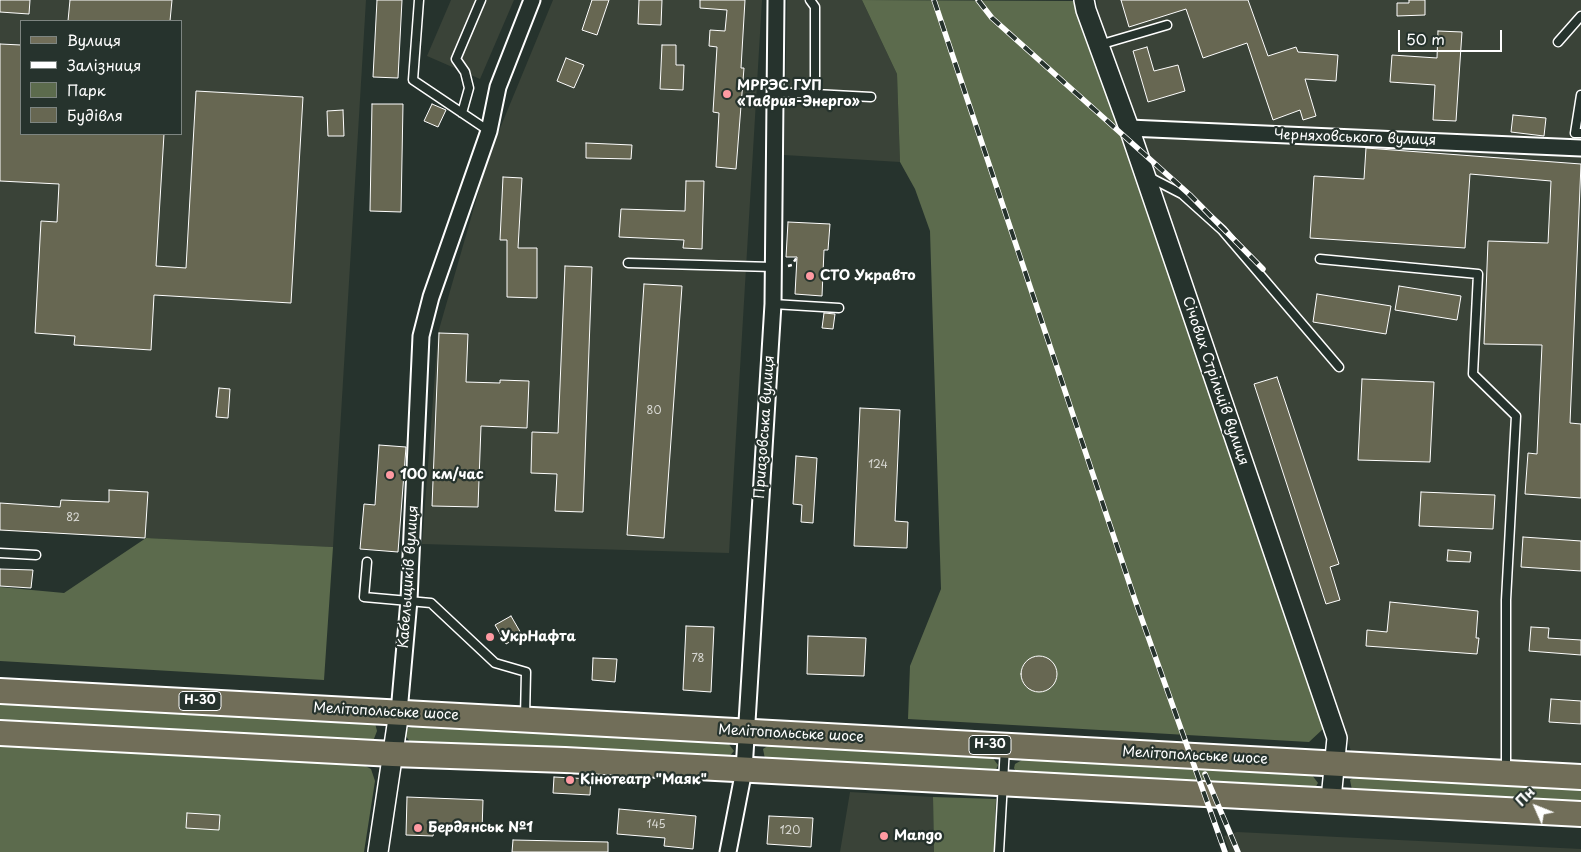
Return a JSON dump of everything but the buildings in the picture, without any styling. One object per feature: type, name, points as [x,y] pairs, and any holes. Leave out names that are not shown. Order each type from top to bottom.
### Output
[{"type":"main road","name":"Мелітопольське шосе","points":[[0,691],[1581,777]]},
{"type":"main road","points":[[0,732],[393,754],[565,760],[1003,784],[1332,799],[1581,814]]},
{"type":"street","name":"Кабельщиків вулиця","points":[[378,852],[399,712],[409,600],[421,336],[431,297],[489,131],[498,87],[532,0]]},
{"type":"street","name":"Приазовська вулиця","points":[[728,852],[744,770],[773,304],[776,0]]},
{"type":"street","name":"Січових Стрільців вулиця","points":[[1084,0],[1337,738],[1332,799]]},
{"type":"street","name":"Черняховського вулиця","points":[[1129,128],[1581,148]]},
{"type":"lane","points":[[419,0],[413,80],[489,131]]},
{"type":"lane","points":[[462,113],[469,88],[465,72],[456,59],[481,0]]},
{"type":"lane","points":[[810,0],[816,7],[815,94]]},
{"type":"lane","points":[[1558,42],[1581,16]]},
{"type":"lane","points":[[1099,45],[1167,25]]},
{"type":"lane","points":[[776,92],[871,97]]},
{"type":"lane","points":[[1581,95],[1575,133],[1581,133]]},
{"type":"lane","points":[[1145,175],[1182,194],[1222,230],[1339,367]]},
{"type":"lane","points":[[1320,259],[1478,274],[1474,374],[1516,416],[1506,600],[1506,773]]},
{"type":"lane","points":[[628,263],[773,267]]},
{"type":"lane","points":[[773,304],[839,308]]},
{"type":"lane","points":[[0,553],[36,555]]},
{"type":"lane","points":[[367,562],[364,597],[431,603],[495,663],[526,672],[525,719]]},
{"type":"lane","points":[[999,852],[1006,746]]},
{"type":"shaded area","points":[[0,0],[366,0],[333,547],[0,531]]},
{"type":"shaded area","points":[[451,0],[514,0],[480,79],[427,56]]},
{"type":"shaded area","points":[[553,0],[762,0],[729,553],[422,544],[438,333],[489,155]]},
{"type":"shaded area","points":[[787,0],[862,0],[897,74],[900,162],[784,155]]},
{"type":"shaded area","points":[[1097,0],[1581,0],[1581,764],[1351,751],[1098,15]]},
{"type":"shaded area","points":[[850,792],[933,797],[934,852],[840,852]]},
{"type":"shaded area","points":[[1237,832],[1581,849],[1581,852],[1217,852],[1229,850],[1224,836]]},
{"type":"green space","points":[[862,0],[1073,1],[1138,172],[1323,729],[1309,742],[908,719],[910,666],[941,589],[930,231],[915,189],[900,162],[897,74]]},
{"type":"green space","points":[[146,538],[333,547],[324,680],[0,661],[0,587],[64,593]]},
{"type":"green space","points":[[0,700],[375,723],[377,731],[372,744],[0,725]]},
{"type":"green space","points":[[408,728],[728,743],[734,751],[727,759],[411,743],[405,735]]},
{"type":"green space","points":[[0,743],[360,763],[371,769],[375,781],[364,852],[0,852]]},
{"type":"green space","points":[[769,745],[992,757],[998,765],[995,772],[765,759],[763,749]]},
{"type":"green space","points":[[1022,760],[1191,766],[1312,775],[1318,783],[1314,790],[1017,774],[1014,768],[1015,764]]},
{"type":"green space","points":[[1356,776],[1581,789],[1581,805],[1352,790],[1350,780]]},
{"type":"green space","points":[[933,797],[996,799],[994,852],[934,852]]},
{"type":"railway","points":[[934,0],[1135,600],[1225,852]]},
{"type":"railway","points":[[978,0],[992,18],[1190,195],[1263,269]]},
{"type":"railway","points":[[1205,774],[1238,852]]},
{"type":"place","name":"МРРЭС ГУП «Таврия-Энерго»","points":[[727,94]]},
{"type":"place","name":"СТО Укравто","points":[[810,276]]},
{"type":"place","name":"100 км/час","points":[[390,475]]},
{"type":"place","name":"УкрНафта","points":[[490,637]]},
{"type":"place","name":"Кінотеатр \"Маяк\"","points":[[570,780]]},
{"type":"place","name":"Бердянськ №1","points":[[418,828]]},
{"type":"place","name":"Mango","points":[[884,836]]}]
